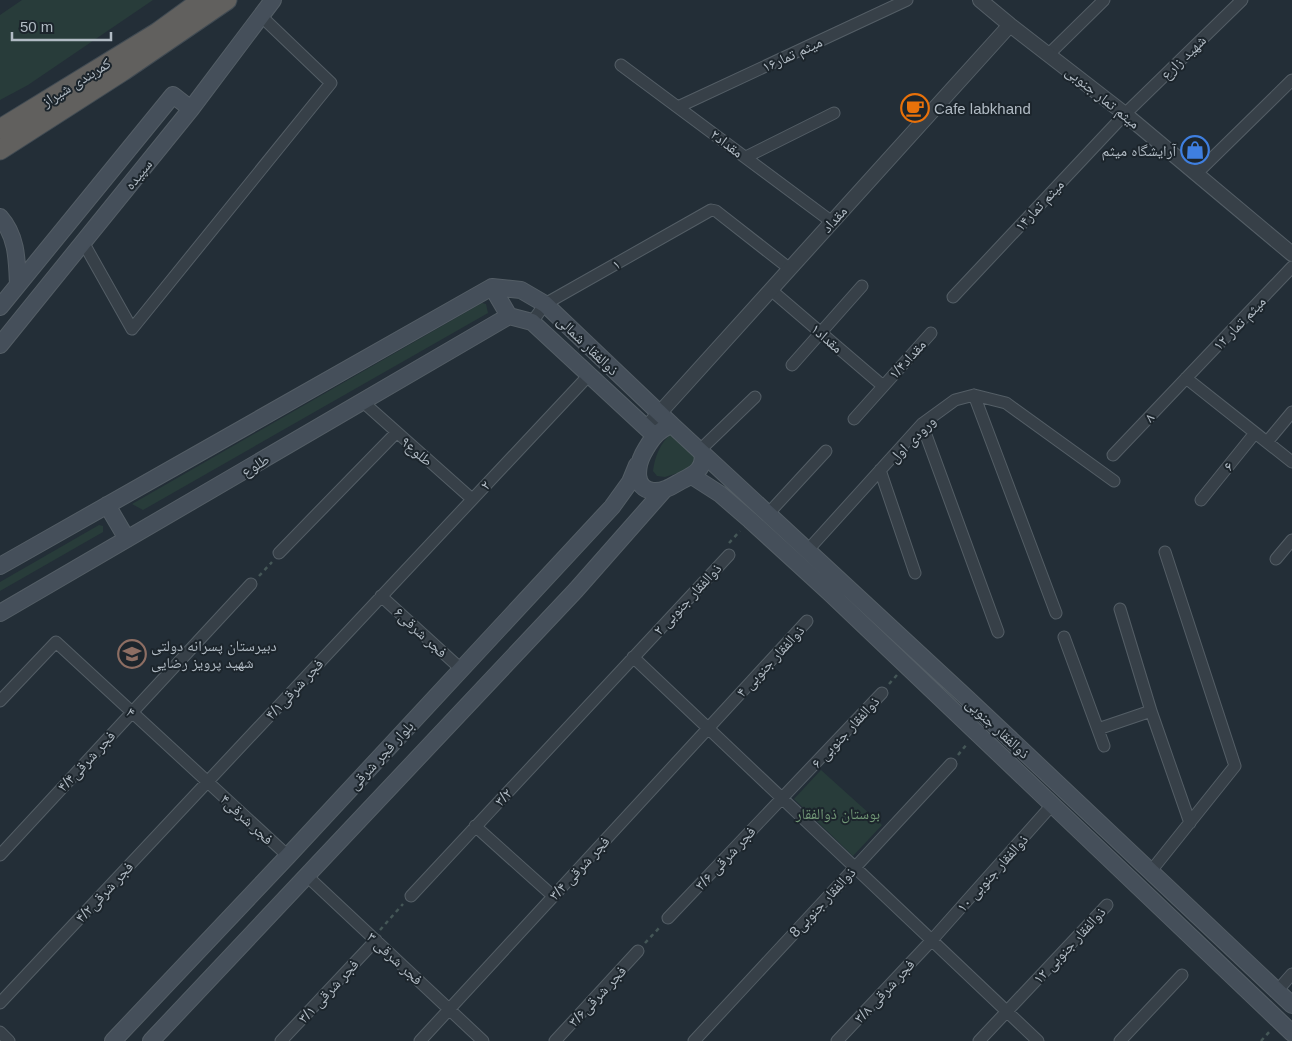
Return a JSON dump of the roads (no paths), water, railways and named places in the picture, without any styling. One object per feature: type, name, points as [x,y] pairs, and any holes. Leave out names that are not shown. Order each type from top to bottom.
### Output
[{"type":"highway","name":"کمربندی شیراز","points":[[0,129],[158,32],[202,0]]},
{"type":"highway","points":[[0,150],[123,71],[227,0]]},
{"type":"main road","name":"سپیده","points":[[0,345],[191,110],[273,0]]},
{"type":"main road","name":"سپیده","points":[[0,307],[172,95],[191,110]]},
{"type":"main road","points":[[0,217],[7,226],[17,253],[18,285]]},
{"type":"main road","points":[[0,566],[492,287],[510,316]]},
{"type":"main road","name":"ذوالفقار شمالی","points":[[492,287],[521,290],[546,304],[672,426]]},
{"type":"main road","name":"ذوالفقار شمالی","points":[[510,316],[532,322],[651,432]]},
{"type":"main road","name":"طلوع","points":[[0,613],[510,316]]},
{"type":"main road","points":[[672,426],[700,452],[704,460],[700,468],[692,476],[665,489],[651,491],[639,482],[637,473],[639,461],[649,441],[651,432],[672,426]]},
{"type":"main road","name":"ذوالفقار جنوبی","points":[[700,452],[968,699],[1292,1005]]},
{"type":"main road","name":"بلوار فجر شرقی","points":[[113,1041],[288,856],[607,512],[630,482],[639,461]]},
{"type":"main road","name":"ذوالفقار جنوبی","points":[[692,476],[720,494],[750,520],[906,665],[1292,1032]]},
{"type":"main road","name":"بلوار فجر شرقی","points":[[151,1041],[576,590],[665,489]]},
{"type":"main road","points":[[107,505],[127,540]]},
{"type":"main road","points":[[607,512],[619,507],[626,508],[631,513],[631,520],[623,535]]},
{"type":"main road","points":[[955,712],[968,699]]},
{"type":"main road","points":[[156,996],[176,1014]]},
{"type":"street","name":"میثم تمار۱۶","points":[[678,107],[907,0]]},
{"type":"street","name":"میثم تمار جنوبی","points":[[980,0],[1010,26],[1125,114],[1292,254]]},
{"type":"street","points":[[1048,54],[1104,0]]},
{"type":"street","name":"شهید زارع","points":[[1125,114],[1242,0]]},
{"type":"street","points":[[83,242],[132,329],[331,83],[261,16]]},
{"type":"street","name":"مقداد","points":[[651,432],[659,414],[1010,26]]},
{"type":"street","name":"مقداد۲","points":[[621,65],[832,222]]},
{"type":"street","points":[[1196,174],[1292,80]]},
{"type":"street","points":[[746,157],[834,113]]},
{"type":"street","name":"میثم تمار۱۴","points":[[953,297],[1125,114]]},
{"type":"street","name":"۱","points":[[532,322],[546,304],[711,210],[790,269]]},
{"type":"street","name":"میثم تمار ۱۲","points":[[1186,378],[1292,267]]},
{"type":"street","points":[[792,365],[862,286]]},
{"type":"street","name":"مقداد۱","points":[[771,290],[883,386]]},
{"type":"street","name":"مقداد۱/۴","points":[[854,419],[931,332]]},
{"type":"street","name":"۲","points":[[381,596],[590,374]]},
{"type":"street","points":[[1186,378],[1292,462]]},
{"type":"street","name":"۸","points":[[1113,455],[1186,378]]},
{"type":"street","points":[[974,395],[1006,403],[1114,481]]},
{"type":"street","points":[[974,395],[1056,613]]},
{"type":"street","name":"ورودی اول","points":[[807,551],[922,424],[955,400],[974,395]]},
{"type":"street","points":[[700,452],[755,397]]},
{"type":"street","name":"طلوع۹","points":[[362,402],[472,499]]},
{"type":"street","points":[[1267,442],[1292,412]]},
{"type":"street","points":[[922,424],[998,632]]},
{"type":"street","points":[[279,553],[396,433]]},
{"type":"street","name":"۶","points":[[1201,500],[1255,433]]},
{"type":"street","points":[[768,515],[826,451]]},
{"type":"street","points":[[880,470],[915,573]]},
{"type":"street","points":[[1276,560],[1292,540]]},
{"type":"street","points":[[1151,871],[1235,766],[1165,552]]},
{"type":"street","name":"۲ ذوالفقار جنوبی","points":[[633,657],[729,555]]},
{"type":"street","name":"فجر شرقی۴/۴","points":[[0,854],[251,584]]},
{"type":"street","name":"فجر شرقی۶","points":[[381,596],[461,669]]},
{"type":"street","name":"فجر شرقی۴/۱","points":[[207,782],[381,596]]},
{"type":"street","points":[[1120,609],[1151,710],[1190,823]]},
{"type":"street","name":"۴ ذوالفقار جنوبی","points":[[708,728],[807,622]]},
{"type":"street","points":[[1064,637],[1104,746]]},
{"type":"street","name":"۴","points":[[0,701],[56,642],[207,782]]},
{"type":"street","points":[[633,657],[1038,1041]]},
{"type":"street","name":"۳/۲","points":[[411,896],[633,657]]},
{"type":"street","name":"۶ ذوالفقار جنوبی","points":[[782,798],[882,693]]},
{"type":"street","points":[[1098,729],[1151,710]]},
{"type":"street","name":"۳/۴ فجر شرقی","points":[[420,1041],[708,728]]},
{"type":"street","name":"8ذوالفقار جنوبی","points":[[694,1041],[950,764]]},
{"type":"street","name":"فجر شرقی۴","points":[[207,782],[288,856]]},
{"type":"street","name":"فجر شرقی۴/۲","points":[[0,1003],[207,782]]},
{"type":"street","name":"۳/۶ فجر شرقی","points":[[668,918],[782,798]]},
{"type":"street","name":"۱۰ ذوالفقار جنوبی","points":[[932,940],[1052,805]]},
{"type":"street","points":[[475,826],[553,896]]},
{"type":"street","name":"۳ فجر شرقی","points":[[307,876],[483,1041]]},
{"type":"street","name":"۱۲ ذوالفقار جنوبی","points":[[979,1041],[1107,905]]},
{"type":"street","name":"۳/۱ فجر شرقی","points":[[281,1041],[374,939]]},
{"type":"street","name":"۳/۸ فجر شرقی","points":[[837,1041],[932,940]]},
{"type":"street","name":"فجر شرقی۳/۶","points":[[555,1041],[638,951]]},
{"type":"street","points":[[1277,991],[1292,974]]},
{"type":"street","points":[[1120,1041],[1182,975]]},
{"type":"street","points":[[0,1032],[9,1041]]},
{"type":"place","name":"Cafe labkhand","points":[[915,108]]},
{"type":"place","name":"آرایشگاه میثم","points":[[1195,150]]},
{"type":"place","name":"دبیرستان پسرانه دولتی شهید پرویز رضایی","points":[[132,654]]},
{"type":"park label","name":"بوستان ذوالفقار","points":[[838,813]]}]
